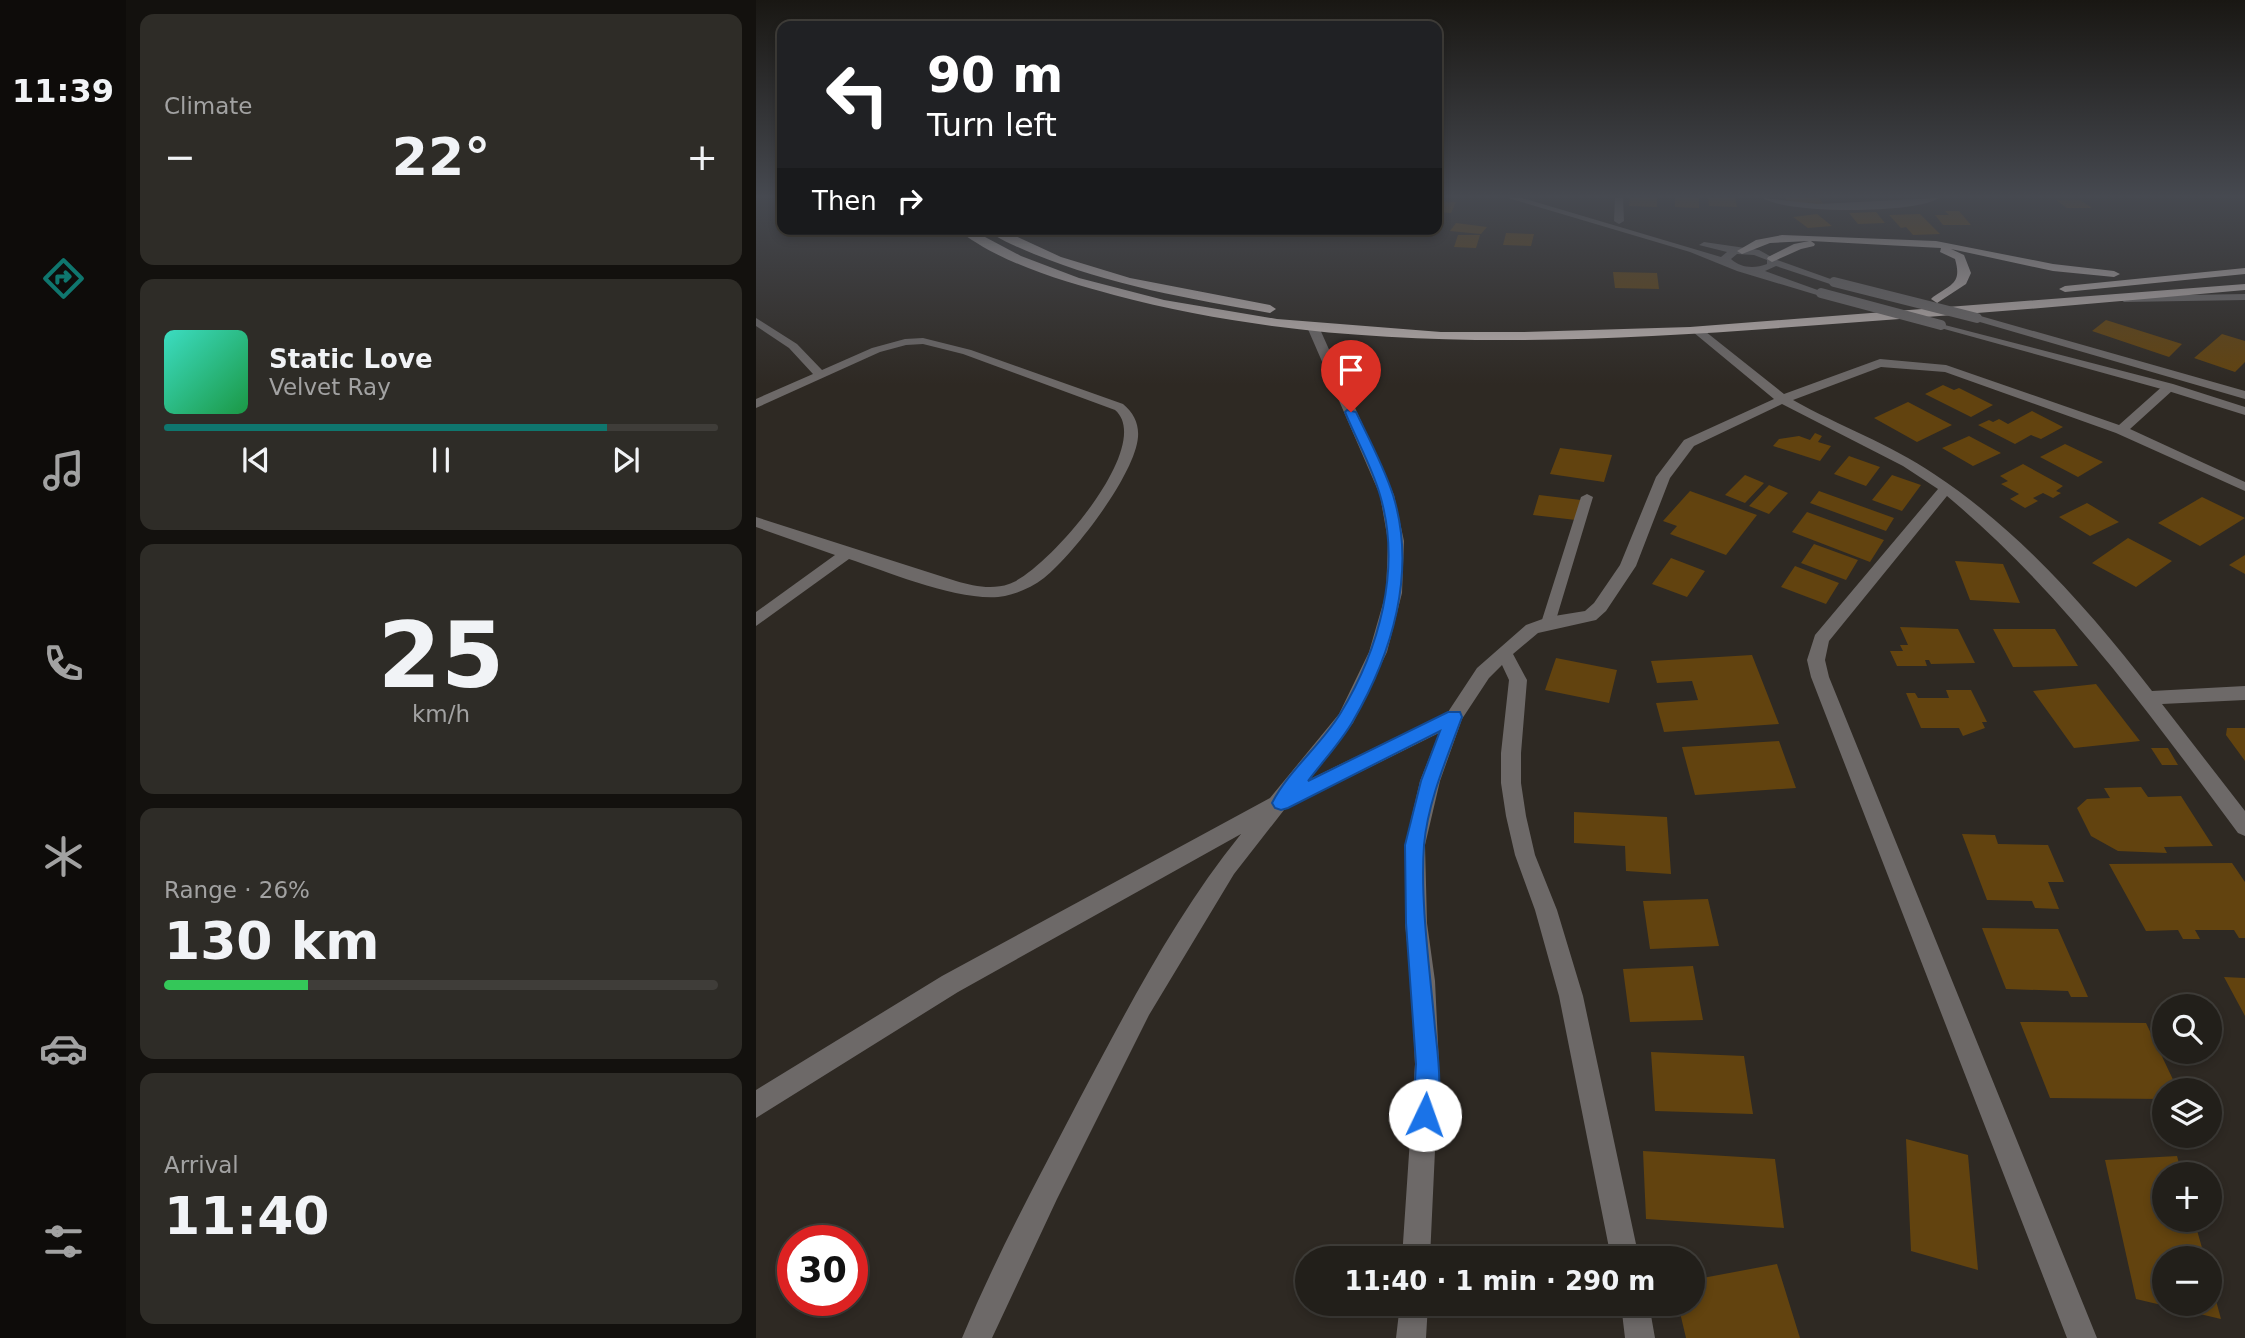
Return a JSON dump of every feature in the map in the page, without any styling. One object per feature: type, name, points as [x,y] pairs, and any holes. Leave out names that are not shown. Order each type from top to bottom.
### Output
[{"type":"highway","points":[[1020,260],[1136,298],[1233,317],[1313,327],[1451,335],[1697,330],[2245,287]]},
{"type":"highway","points":[[1062,260],[1173,291],[1272,309],[1334,316],[1543,324],[1649,321],[1758,313]]},
{"type":"highway","points":[[1937,299],[1962,282],[1965,273],[1961,260]]},
{"type":"highway","points":[[2020,260],[2081,273],[2203,274]]},
{"type":"highway","points":[[2028,292],[2245,271]]},
{"type":"highway","points":[[1827,307],[1963,297]]},
{"type":"street","points":[[1721,260],[1821,293],[2169,387],[2245,411]]},
{"type":"street","points":[[1727,260],[1730,264]]},
{"type":"street","points":[[1749,270],[1764,269],[1773,260]]},
{"type":"street","points":[[1774,260],[1834,282],[1977,318],[2245,395]]},
{"type":"street","points":[[756,321],[793,346],[820,375]]},
{"type":"street","points":[[977,1338],[1047,1189],[1141,1007],[1227,867],[1281,803],[1346,718],[1378,652],[1394,593],[1396,541],[1387,495],[1313,327]]},
{"type":"street","points":[[1697,330],[1783,399],[1903,460],[1946,488],[1988,522],[2033,564],[2087,621],[2245,827]]},
{"type":"street","points":[[756,404],[892,344],[923,341],[967,352],[1096,398],[1126,412],[1131,420],[1130,447],[1118,471],[1081,527],[1053,563],[1038,575],[1010,590],[988,592],[964,587],[846,554],[756,522]]},
{"type":"street","points":[[1417,1246],[1427,1064],[1416,923],[1415,845],[1430,781],[1454,717],[1483,673],[1519,638],[1548,623],[1590,616],[1600,607],[1628,566],[1663,477],[1689,443],[1783,399],[1881,363],[1917,365],[1946,369],[2121,430],[2245,487]]},
{"type":"street","points":[[2121,430],[2169,387]]},
{"type":"street","points":[[1946,488],[1821,639],[1816,660],[1830,703],[2082,1338]]},
{"type":"street","points":[[756,620],[846,554]]},
{"type":"street","points":[[1504,653],[1518,680],[1511,763],[1516,816],[1525,855],[1546,910],[1571,996],[1623,1246]]},
{"type":"street","points":[[2147,698],[2245,693]]},
{"type":"street","points":[[756,1105],[950,984],[1281,803],[1454,717]]},
{"type":"street","points":[[1411,1338],[1412,1316]]},
{"type":"street","points":[[1637,1316],[1640,1338]]},
{"type":"lane","points":[[2098,300],[2245,297]]},
{"type":"lane","points":[[1548,623],[1587,497]]},
{"type":"building","points":[[1613,272],[1657,273],[1659,289],[1615,288]]},
{"type":"building","points":[[2106,320],[2182,344],[2169,357],[2092,331]]},
{"type":"building","points":[[2222,334],[2245,341],[2245,362],[2235,372],[2194,358]]},
{"type":"building","points":[[1943,385],[1954,390],[1959,388],[1993,405],[1971,417],[1925,394]]},
{"type":"building","points":[[1908,402],[1952,425],[1917,442],[1874,418]]},
{"type":"building","points":[[2032,411],[2063,427],[2041,439],[2031,435],[2015,444],[1978,425],[1999,419],[2008,424]]},
{"type":"building","points":[[1815,433],[1822,436],[1818,442],[1831,446],[1820,461],[1773,446],[1779,439],[1799,436],[1810,440]]},
{"type":"building","points":[[1969,436],[2001,453],[1973,466],[1942,448]]},
{"type":"building","points":[[2065,444],[2103,462],[2078,477],[2040,457]]},
{"type":"building","points":[[1560,448],[1612,455],[1604,482],[1550,474]]},
{"type":"building","points":[[1849,456],[1880,467],[1866,486],[1834,474]]},
{"type":"building","points":[[2023,464],[2063,486],[2056,491],[2061,493],[2053,498],[2043,493],[2033,498],[2038,501],[2025,508],[2010,499],[2019,494],[2001,484],[2008,481],[2000,476]]},
{"type":"building","points":[[1745,475],[1764,483],[1745,503],[1725,495]]},
{"type":"building","points":[[1892,475],[1921,485],[1902,511],[1872,500]]},
{"type":"building","points":[[1769,485],[1788,493],[1769,514],[1749,506]]},
{"type":"building","points":[[1690,491],[1757,515],[1726,555],[1670,534],[1677,526],[1663,521]]},
{"type":"building","points":[[1819,491],[1894,518],[1886,531],[1810,503]]},
{"type":"building","points":[[1539,495],[1581,500],[1576,520],[1533,515]]},
{"type":"building","points":[[2202,497],[2245,518],[2200,546],[2158,523]]},
{"type":"building","points":[[2087,503],[2119,522],[2090,536],[2059,517]]},
{"type":"building","points":[[1807,512],[1884,540],[1870,562],[1792,532]]},
{"type":"building","points":[[2128,538],[2172,561],[2136,587],[2092,563]]},
{"type":"building","points":[[1814,544],[1858,560],[1846,580],[1801,563]]},
{"type":"building","points":[[2245,555],[2245,574],[2229,565]]},
{"type":"building","points":[[1671,558],[1705,571],[1687,597],[1652,584]]},
{"type":"building","points":[[1955,561],[2003,564],[2020,603],[1970,600]]},
{"type":"building","points":[[1795,566],[1839,583],[1826,604],[1781,587]]},
{"type":"building","points":[[1900,627],[1958,629],[1975,663],[1931,664],[1929,660],[1925,660],[1927,666],[1897,666],[1890,651],[1903,651],[1900,645],[1908,645]]},
{"type":"building","points":[[1993,629],[2055,629],[2078,666],[2013,667]]},
{"type":"building","points":[[1752,655],[1779,724],[1664,732],[1656,703],[1698,700],[1692,681],[1657,683],[1651,661]]},
{"type":"building","points":[[1556,658],[1617,670],[1609,703],[1545,690]]},
{"type":"building","points":[[2096,684],[2140,741],[2074,748],[2033,691]]},
{"type":"building","points":[[1946,690],[1971,690],[1987,722],[1982,722],[1985,728],[1963,736],[1959,728],[1921,728],[1906,693],[1915,693],[1918,698],[1949,698]]},
{"type":"building","points":[[2227,728],[2245,728],[2245,761],[2226,735]]},
{"type":"building","points":[[1779,741],[1796,788],[1695,795],[1682,747]]},
{"type":"building","points":[[2151,748],[2168,748],[2178,765],[2162,765]]},
{"type":"building","points":[[2141,787],[2148,797],[2181,796],[2213,846],[2164,847],[2167,853],[2118,851],[2091,836],[2077,808],[2087,799],[2110,798],[2104,788]]},
{"type":"building","points":[[1574,812],[1667,817],[1671,874],[1626,871],[1625,846],[1574,843]]},
{"type":"building","points":[[1962,834],[1995,835],[1998,844],[2048,845],[2064,882],[2048,882],[2059,909],[2035,908],[2032,901],[1987,900]]},
{"type":"building","points":[[2232,863],[2245,882],[2245,938],[2239,938],[2234,930],[2195,930],[2200,939],[2183,939],[2178,930],[2146,931],[2109,864]]},
{"type":"building","points":[[1708,899],[1719,946],[1650,949],[1643,901]]},
{"type":"building","points":[[1982,928],[2058,929],[2088,997],[2071,997],[2068,991],[2006,989]]},
{"type":"building","points":[[1693,966],[1703,1020],[1630,1022],[1623,969]]},
{"type":"building","points":[[2224,977],[2245,978],[2245,1016]]},
{"type":"building","points":[[2020,1022],[2146,1023],[2152,1036],[2152,1064],[2166,1064],[2172,1078],[2152,1078],[2152,1099],[2050,1098]]},
{"type":"building","points":[[1651,1052],[1744,1056],[1753,1114],[1655,1111]]},
{"type":"building","points":[[1906,1139],[1968,1155],[1978,1270],[1911,1251]]},
{"type":"building","points":[[1643,1151],[1775,1159],[1784,1228],[1646,1219]]},
{"type":"building","points":[[2177,1156],[2179,1162],[2152,1162],[2152,1232],[2197,1232],[2202,1246],[2152,1246],[2152,1303],[2136,1299],[2105,1160]]},
{"type":"building","points":[[1777,1264],[1800,1338],[1686,1338],[1681,1316],[1705,1316],[1705,1278]]},
{"type":"route","points":[[1351,412],[1387,495],[1396,541],[1394,593],[1378,652],[1346,718],[1281,803],[1454,717],[1430,781],[1415,845],[1416,923],[1423,981],[1427,1064],[1425,1115]]}]
